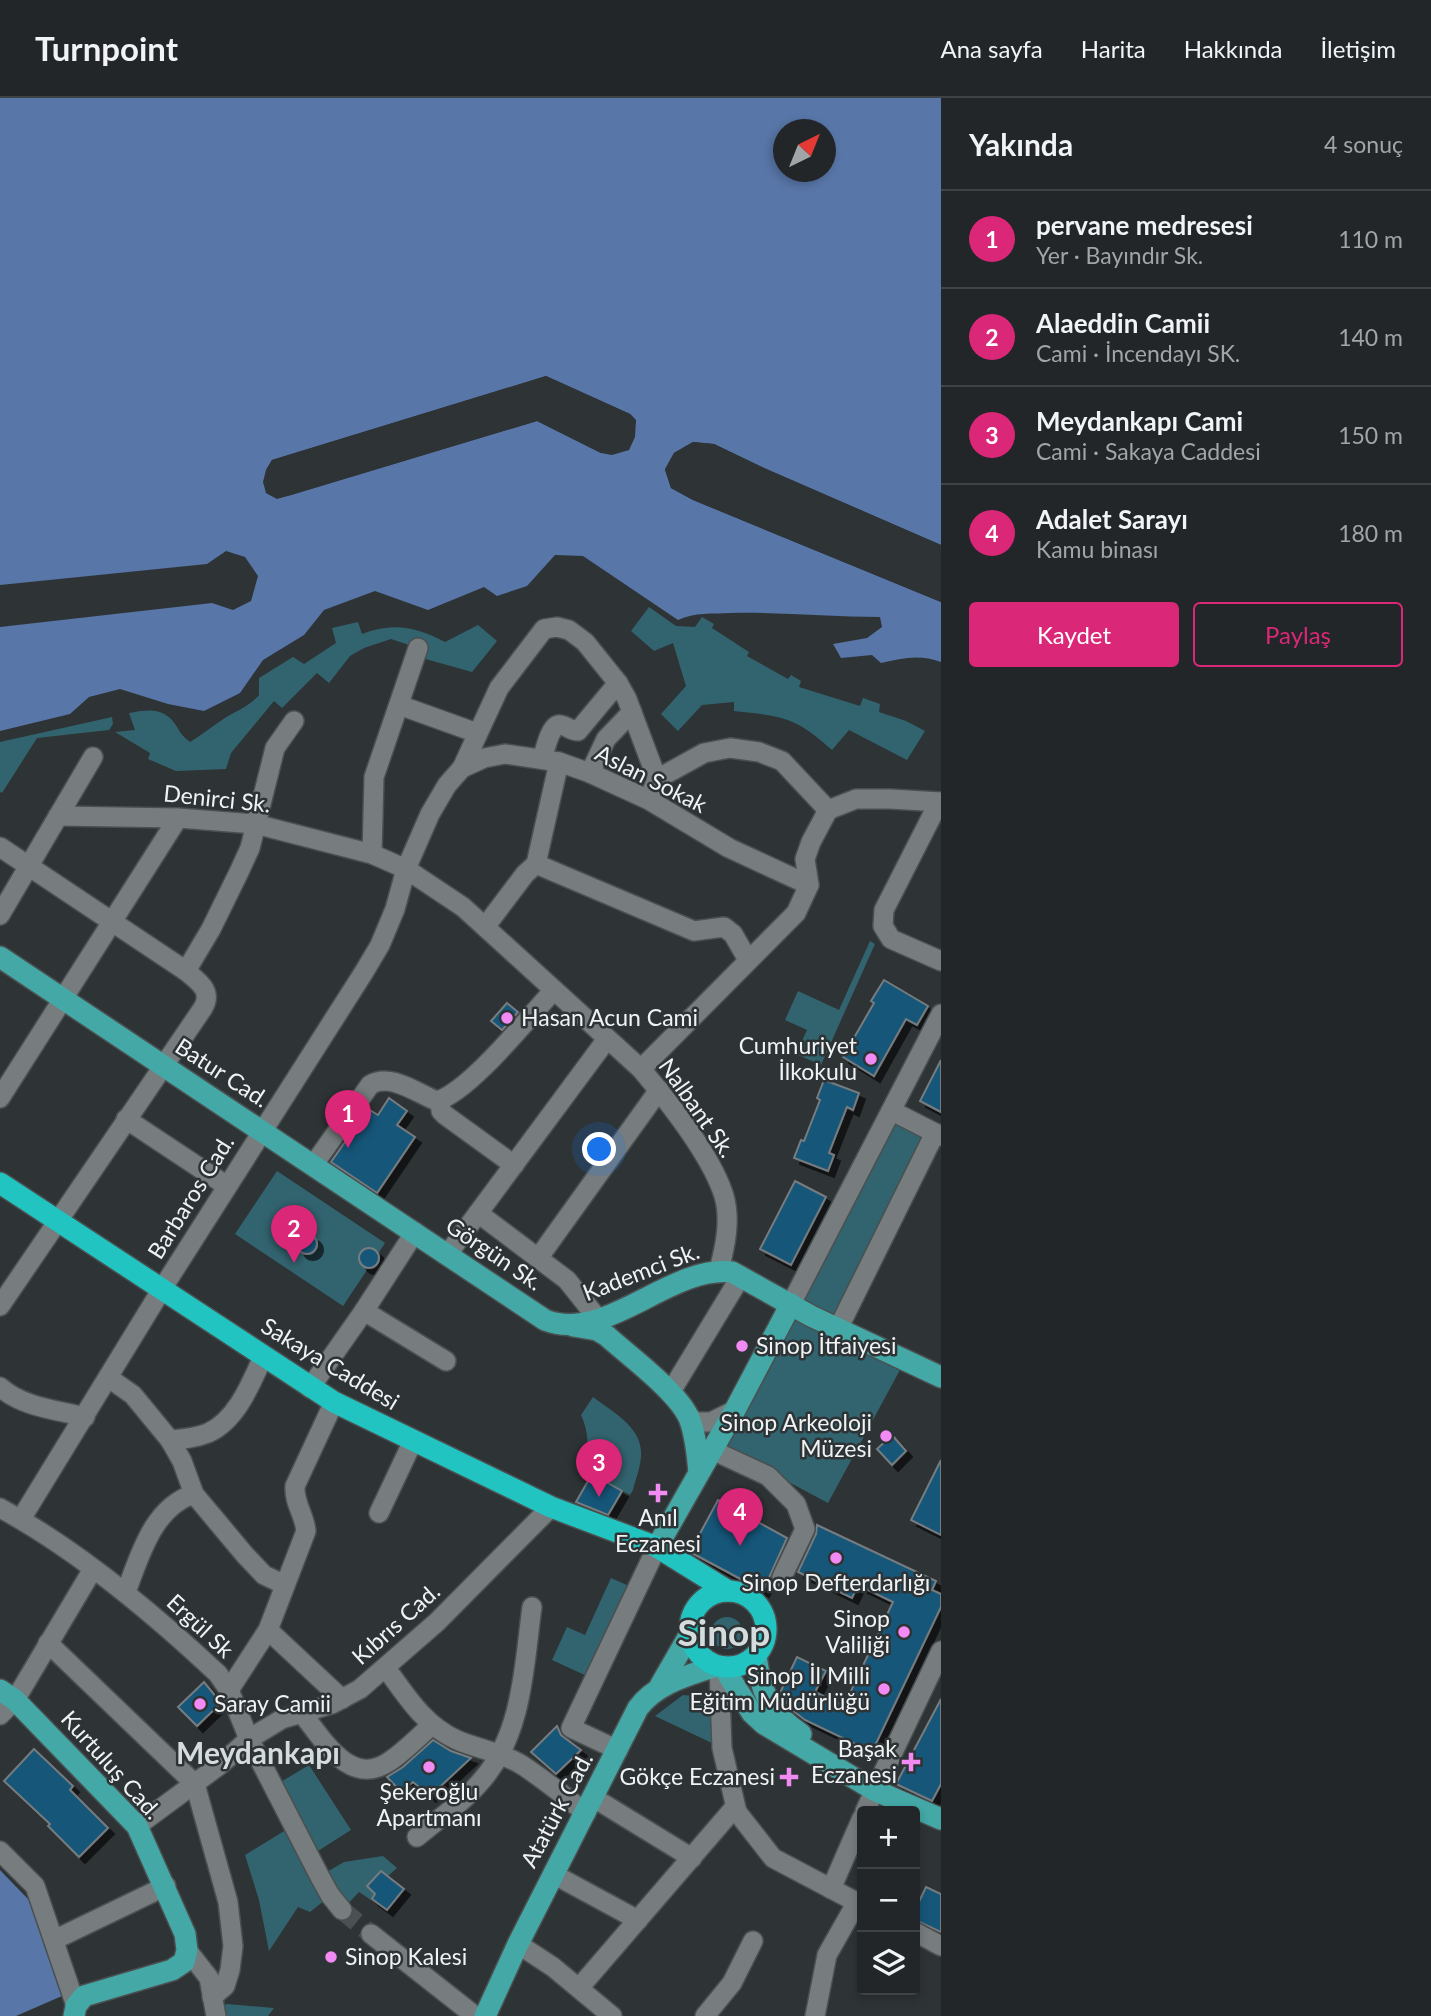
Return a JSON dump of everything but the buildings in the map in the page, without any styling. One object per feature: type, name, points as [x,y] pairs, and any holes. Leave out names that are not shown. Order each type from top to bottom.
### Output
[{"type":"highway","name":"Sakaya Caddesi","points":[[0,1183],[334,1402],[551,1507],[657,1547],[728,1591]]},
{"type":"highway","points":[[657,1547],[701,1602]]},
{"type":"highway","points":[[728,1591],[745,1595],[759,1606],[766,1627],[765,1637],[756,1656],[744,1665],[719,1667],[699,1655],[692,1645],[692,1614],[701,1602],[715,1593],[728,1591]]},
{"type":"main road","name":"Batur Cad.","points":[[0,957],[415,1232]]},
{"type":"main road","name":"Görgün Sk.","points":[[415,1232],[554,1322]]},
{"type":"main road","name":"Kademci Sk.","points":[[554,1322],[598,1319],[697,1275],[719,1270],[741,1276],[838,1329],[939,1370]]},
{"type":"main road","points":[[657,1547],[735,1410],[791,1304]]},
{"type":"main road","points":[[554,1322],[585,1327],[607,1336],[670,1393],[689,1416],[695,1436],[699,1472]]},
{"type":"main road","points":[[660,1686],[690,1634]]},
{"type":"main road","points":[[756,1656],[759,1681],[769,1704],[785,1723],[877,1784]]},
{"type":"main road","points":[[660,1686],[719,1667],[752,1713],[764,1724],[915,1806],[940,1816]]},
{"type":"main road","name":"Atatürk Cad.","points":[[508,1963],[638,1708],[646,1697],[660,1686]]},
{"type":"main road","name":"Kurtuluş Cad.","points":[[5,1702],[137,1826],[166,1886],[185,1934],[187,1950]]},
{"type":"main road","points":[[75,2011],[83,1996],[172,1970],[184,1962],[187,1950]]},
{"type":"main road","points":[[485,2016],[508,1963]]},
{"type":"main road","points":[[498,2016],[508,1963]]},
{"type":"street","name":"Barbaros Cad.","points":[[21,1519],[162,1289],[375,954],[395,909],[407,869],[430,814],[447,785],[462,768],[499,688],[544,629],[557,627],[569,630],[584,642],[618,682]]},
{"type":"street","points":[[372,854],[374,777],[418,648]]},
{"type":"street","points":[[485,927],[525,874],[536,864],[553,730],[557,726],[578,732],[618,682],[657,779]]},
{"type":"street","points":[[399,705],[477,733]]},
{"type":"street","points":[[590,773],[606,738],[632,712]]},
{"type":"street","points":[[186,971],[230,892],[250,848],[275,748],[294,721]]},
{"type":"street","points":[[649,800],[657,779],[704,754],[730,748],[759,752],[782,761],[828,810]]},
{"type":"street","name":"Aslan Sokak","points":[[462,768],[484,758],[505,754],[550,761],[590,773],[649,800],[729,848],[809,886]]},
{"type":"street","points":[[0,915],[93,757]]},
{"type":"street","points":[[641,1069],[796,914],[809,886],[805,859],[811,842],[828,810],[856,799],[940,802],[884,910],[883,926],[891,939],[941,961]]},
{"type":"street","name":"Denirci Sk.","points":[[58,816],[178,818],[255,824],[372,854],[407,869]]},
{"type":"street","points":[[0,1098],[178,818]]},
{"type":"street","points":[[0,848],[186,971],[205,988],[207,1001],[0,1306]]},
{"type":"street","points":[[536,864],[694,931],[724,927],[733,934],[748,960]]},
{"type":"street","name":"Nalbant Sk.","points":[[407,869],[463,908],[485,927],[641,1069],[659,1090],[692,1137],[723,1195],[727,1219],[725,1250],[719,1270]]},
{"type":"street","points":[[314,1164],[370,1086],[378,1080],[388,1080],[440,1101],[456,1093],[554,990]]},
{"type":"street","points":[[791,1304],[941,1014]]},
{"type":"street","points":[[447,1255],[607,1039]]},
{"type":"street","points":[[539,1258],[659,1090]]},
{"type":"street","points":[[440,1101],[445,1115],[514,1165]]},
{"type":"street","points":[[838,1329],[938,1134],[892,1111]]},
{"type":"street","points":[[126,1119],[227,1186]]},
{"type":"street","points":[[478,1213],[576,1289],[598,1319]]},
{"type":"street","points":[[310,1388],[415,1232]]},
{"type":"street","points":[[670,1393],[741,1276]]},
{"type":"street","points":[[364,1311],[446,1361]]},
{"type":"street","points":[[170,1440],[210,1432],[225,1420],[237,1407],[263,1357]]},
{"type":"street","points":[[109,1378],[133,1395],[170,1440],[182,1461],[194,1493],[264,1575],[285,1585]]},
{"type":"street","points":[[0,1388],[9,1395],[30,1403],[85,1417]]},
{"type":"street","points":[[229,1690],[268,1630],[306,1531],[305,1518],[294,1499],[295,1486],[334,1402]]},
{"type":"street","points":[[689,1416],[695,1422],[711,1422],[735,1410]]},
{"type":"street","points":[[379,1513],[413,1441]]},
{"type":"street","points":[[712,1450],[768,1476],[796,1504],[805,1529],[782,1577]]},
{"type":"street","points":[[126,1592],[155,1524],[168,1507],[194,1493]]},
{"type":"street","name":"Kıbrıs Cad.","points":[[137,1826],[195,1784],[249,1739],[282,1719],[332,1704],[360,1689],[437,1622],[551,1507]]},
{"type":"street","name":"Ergül Sk","points":[[0,1508],[21,1519],[126,1592],[203,1660],[229,1690],[249,1739],[320,1877],[342,1910]]},
{"type":"street","points":[[618,1750],[571,1728],[657,1547]]},
{"type":"street","points":[[5,1702],[48,1643],[93,1569]]},
{"type":"street","points":[[417,1837],[477,1786],[500,1753],[512,1727],[519,1695],[532,1606]]},
{"type":"street","points":[[268,1630],[342,1699]]},
{"type":"street","points":[[48,1643],[195,1784],[228,1902],[233,1947],[225,1986],[214,2007]]},
{"type":"street","points":[[867,1806],[941,1651]]},
{"type":"street","points":[[719,1667],[722,1748],[735,1807],[752,1834],[773,1858],[857,1902]]},
{"type":"street","points":[[386,1668],[410,1702],[432,1725],[458,1740],[500,1753],[590,1805],[692,1858]]},
{"type":"street","points":[[301,1712],[332,1753],[343,1762],[363,1769],[375,1768],[388,1762],[432,1725]]},
{"type":"street","points":[[579,1988],[735,1807]]},
{"type":"street","points":[[831,1889],[857,1829]]},
{"type":"street","points":[[0,1851],[36,1886],[75,2011]]},
{"type":"street","points":[[553,1874],[638,1920]]},
{"type":"street","points":[[54,1940],[166,1886]]},
{"type":"street","points":[[815,2016],[827,1955],[857,1909]]},
{"type":"street","points":[[371,1934],[475,2016]]},
{"type":"street","points":[[920,1935],[941,1946]]},
{"type":"street","points":[[705,2016],[732,1983],[753,1941]]},
{"type":"street","points":[[518,1944],[552,1967],[612,2016]]},
{"type":"street","points":[[187,1950],[209,1978],[214,2007]]},
{"type":"shaded area","points":[[649,607],[676,626],[695,627],[702,617],[714,624],[712,628],[749,652],[747,656],[788,679],[791,675],[801,681],[799,687],[860,706],[863,698],[880,704],[879,712],[925,731],[907,760],[849,730],[832,750],[808,730],[787,720],[734,711],[734,702],[702,705],[678,731],[661,714],[686,686],[673,643],[654,651],[631,631]]},
{"type":"shaded area","points":[[358,622],[362,634],[394,627],[414,630],[445,642],[478,625],[497,641],[472,672],[415,656],[418,648],[391,639],[364,648],[350,656],[329,683],[317,673],[282,708],[274,701],[231,753],[226,769],[176,771],[148,759],[150,753],[115,732],[135,730],[129,713],[152,710],[167,716],[190,742],[255,699],[259,695],[259,678],[293,657],[304,664],[336,643],[332,628]]},
{"type":"shaded area","points":[[112,717],[113,724],[109,730],[37,738],[2,793],[0,792],[0,742]]},
{"type":"shaded area","points":[[870,941],[875,944],[821,1065],[796,1054],[807,1030],[785,1020],[798,991],[839,1010]]},
{"type":"shaded area","points":[[892,1111],[935,1133],[839,1329],[901,1368],[828,1503],[716,1443]]},
{"type":"shaded area","points":[[277,1171],[385,1243],[343,1306],[235,1234]]},
{"type":"shaded area","points":[[593,1397],[630,1426],[639,1442],[641,1460],[630,1495],[585,1471],[588,1443],[581,1415]]},
{"type":"shaded area","points":[[611,1578],[629,1586],[589,1677],[552,1660],[567,1627],[585,1635]]},
{"type":"shaded area","points":[[727,1617],[739,1621],[743,1633],[739,1645],[727,1649],[715,1645],[711,1633],[715,1621]]},
{"type":"shaded area","points":[[683,1695],[693,1696],[712,1714],[716,1745],[655,1716]]},
{"type":"shaded area","points":[[309,1765],[351,1830],[310,1856],[320,1876],[344,1862],[383,1856],[397,1868],[388,1876],[380,1872],[368,1886],[375,1894],[371,1900],[359,1892],[342,1910],[330,1896],[310,1912],[298,1907],[269,1951],[259,1900],[245,1855],[294,1825],[274,1786]]},
{"type":"shaded area","points":[[227,2004],[274,2008],[268,2016],[216,2016],[215,2010]]},
{"type":"water","points":[[0,98],[941,98],[941,545],[714,444],[693,442],[674,453],[665,470],[671,488],[693,500],[941,602],[941,662],[918,657],[881,663],[872,655],[841,658],[833,644],[867,638],[882,627],[880,617],[731,613],[697,615],[678,620],[583,556],[555,555],[527,586],[497,596],[484,587],[428,610],[375,591],[324,610],[304,635],[263,660],[240,693],[204,711],[168,704],[120,689],[89,697],[70,714],[0,731],[0,627],[212,603],[233,610],[251,601],[258,576],[245,557],[226,551],[207,564],[0,585]],"holes":[[[546,376],[630,414],[636,420],[629,450],[601,453],[537,421],[291,495],[277,498],[266,493],[266,470],[272,460]]]},
{"type":"water","points":[[0,1870],[29,1900],[62,1996],[16,2016],[0,2016]]},
{"type":"pier","points":[[546,376],[630,414],[636,420],[635,437],[629,450],[612,455],[601,453],[537,421],[277,499],[266,493],[263,482],[272,460]],"holes":[[[546,380],[632,421],[632,436],[627,447],[611,451],[537,417],[290,492],[277,495],[269,491],[267,482],[274,462]]]},
{"type":"pier","points":[[693,442],[714,444],[941,545],[941,548],[713,447],[694,445],[677,455],[669,470],[674,485],[694,497],[941,598],[941,602],[693,500],[671,488],[665,469],[674,453]]},
{"type":"tunnel","points":[[342,1910],[371,1934]]},
{"type":"place","name":"Hasan Acun Cami","points":[[507,1018]]},
{"type":"place","name":"Cumhuriyet İlkokulu","points":[[871,1059]]},
{"type":"place","name":"pervane medresesi","points":[[348,1148]]},
{"type":"place","name":"Alaeddin Camii","points":[[294,1263]]},
{"type":"place","name":"Sinop İtfaiyesi","points":[[742,1346]]},
{"type":"place","name":"Sinop Arkeoloji Müzesi","points":[[886,1436]]},
{"type":"place","name":"Anıl Eczanesi","points":[[658,1493]]},
{"type":"place","name":"Meydankapı Cami","points":[[599,1497]]},
{"type":"place","name":"Adalet Sarayı","points":[[740,1546]]},
{"type":"place","name":"Sinop Defterdarlığı","points":[[836,1558]]},
{"type":"place","name":"Sinop Valiliği","points":[[904,1632]]},
{"type":"place","name":"Sinop İl Milli Eğitim Müdürlüğü","points":[[884,1689]]},
{"type":"place","name":"Saray Camii","points":[[200,1704]]},
{"type":"place","name":"Başak Eczanesi","points":[[911,1762]]},
{"type":"place","name":"Şekeroğlu Apartmanı","points":[[429,1767]]},
{"type":"place","name":"Gökçe Eczanesi","points":[[789,1777]]},
{"type":"place","name":"Sinop Kalesi","points":[[331,1957]]},
{"type":"district","name":"Sinop","points":[[724,1633]]},
{"type":"district","name":"Meydankapı","points":[[258,1754]]}]
